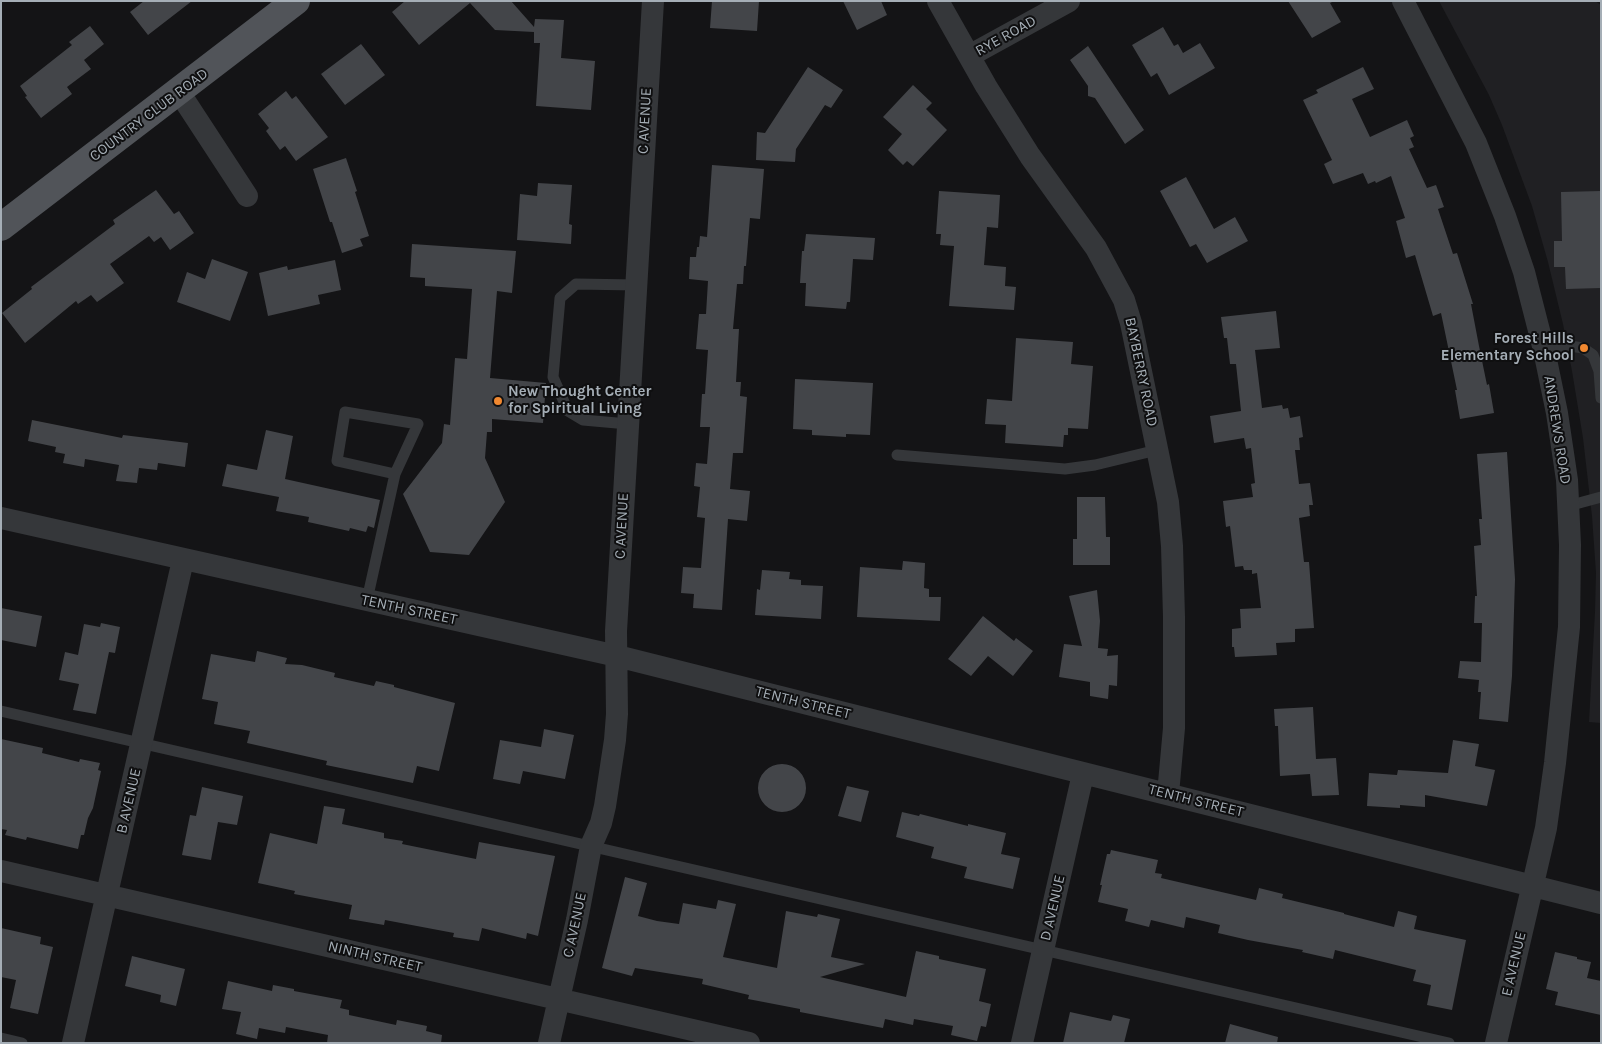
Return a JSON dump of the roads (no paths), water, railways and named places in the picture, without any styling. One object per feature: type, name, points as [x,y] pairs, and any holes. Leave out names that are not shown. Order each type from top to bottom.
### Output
[{"type":"main road","name":"COUNTRY CLUB ROAD","points":[[1,227],[296,1]]},
{"type":"street","name":"C AVENUE","points":[[549,1043],[577,920],[591,846],[601,823],[613,762],[617,714],[616,631],[653,1]]},
{"type":"street","name":"BAYBERRY ROAD","points":[[938,1],[1030,156],[1096,248],[1124,300],[1131,323],[1168,502],[1172,546],[1174,728],[1168,794]]},
{"type":"street","name":"RYE ROAD","points":[[969,56],[1069,1]]},
{"type":"street","name":"ANDREWS ROAD","points":[[1403,1],[1476,143],[1505,216],[1524,272],[1544,350],[1567,480],[1570,545],[1569,627],[1563,697],[1546,828],[1532,885]]},
{"type":"street","points":[[179,92],[247,196]]},
{"type":"street","name":"TENTH STREET","points":[[1,518],[617,656],[1601,903]]},
{"type":"street","name":"B AVENUE","points":[[74,1043],[184,560]]},
{"type":"street","name":"D AVENUE","points":[[1022,1043],[1083,774]]},
{"type":"street","name":"NINTH STREET","points":[[1,871],[749,1043]]},
{"type":"street","name":"E AVENUE","points":[[1496,1043],[1532,885]]},
{"type":"lane","points":[[628,424],[582,420],[568,411],[553,378],[560,298],[576,284],[636,285]]},
{"type":"lane","points":[[1544,350],[1570,346],[1583,348],[1593,355],[1599,371],[1601,398]]},
{"type":"lane","points":[[366,600],[395,474],[418,424],[345,412],[337,461],[395,474]]},
{"type":"lane","points":[[897,456],[1066,469],[1095,465],[1157,450]]},
{"type":"lane","points":[[1568,506],[1601,497]]},
{"type":"lane","points":[[1,711],[1449,1043]]},
{"type":"lane","points":[[1,1038],[22,1043]]},
{"type":"place","name":"Forest Hills Elementary School","points":[[1584,348]]},
{"type":"place","name":"New Thought Center for Spiritual Living","points":[[498,401]]}]
